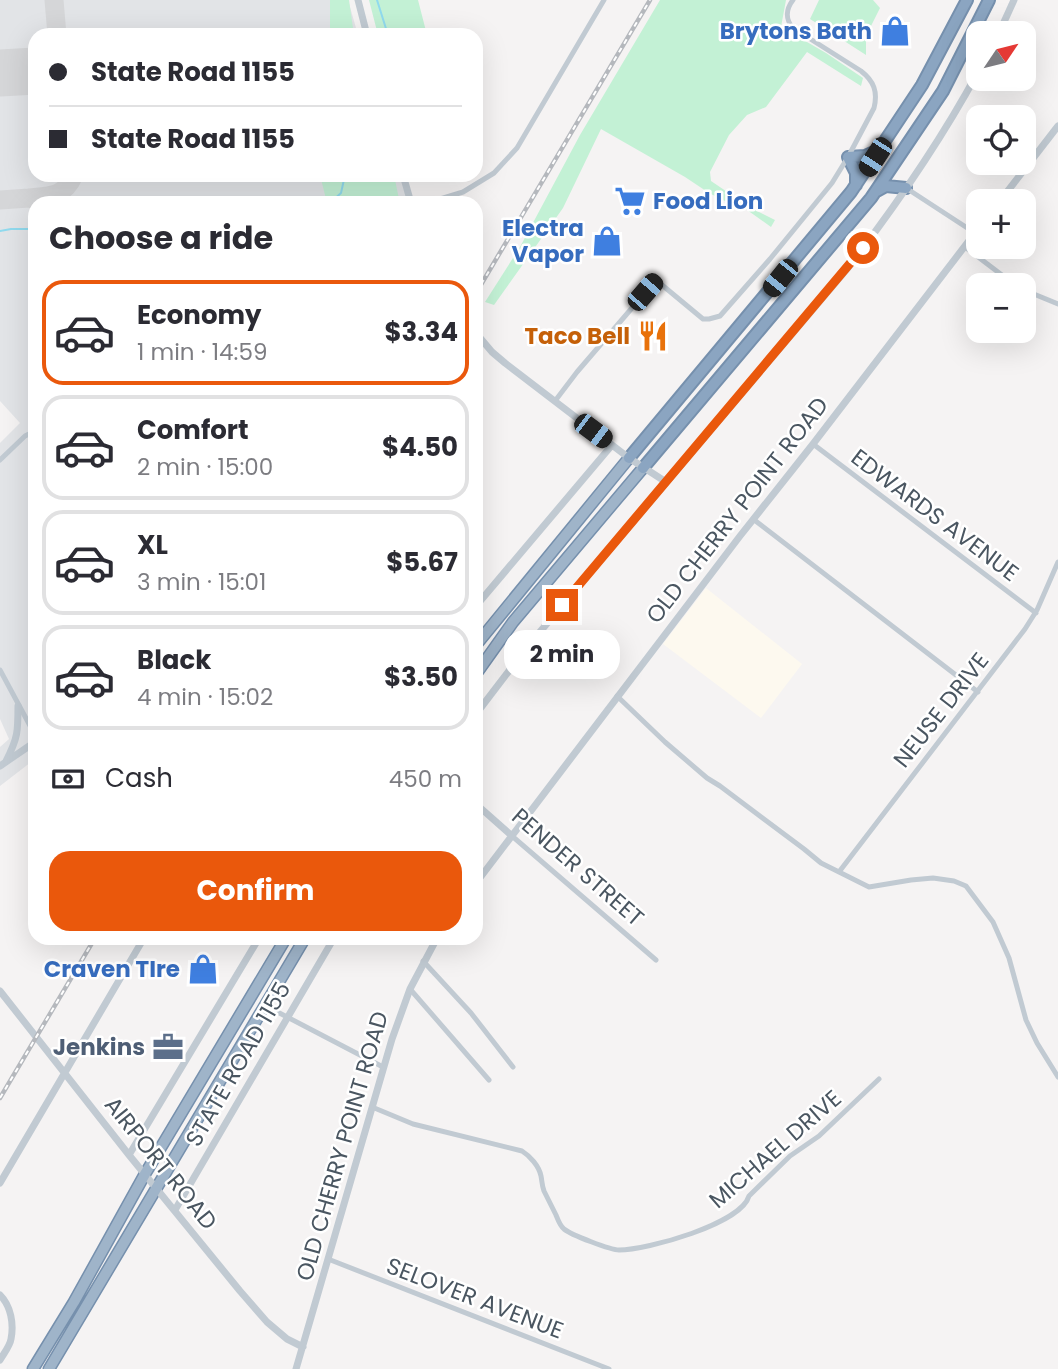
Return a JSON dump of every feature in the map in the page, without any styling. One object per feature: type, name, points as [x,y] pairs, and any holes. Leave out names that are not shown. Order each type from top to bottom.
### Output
[{"type":"highway","points":[[483,636],[856,185],[922,85],[967,0]]},
{"type":"highway","points":[[871,198],[943,91],[989,0]]},
{"type":"highway","points":[[856,185],[856,173],[848,157],[865,156],[880,149]]},
{"type":"highway","points":[[483,664],[513,622],[871,198],[886,186],[905,188],[897,170],[898,158]]},
{"type":"highway","points":[[33,1369],[282,945]]},
{"type":"highway","points":[[49,1369],[301,945]]},
{"type":"street","points":[[358,0],[365,28]]},
{"type":"street","points":[[483,179],[494,173],[517,148],[604,0]]},
{"type":"street","points":[[555,401],[576,372],[656,280],[703,319],[720,316],[807,215],[848,157],[874,108],[876,92],[868,77],[861,71],[789,24],[787,10],[793,0]]},
{"type":"street","points":[[1004,21],[1014,0]]},
{"type":"street","points":[[483,705],[528,646],[847,269],[937,144],[967,91]]},
{"type":"street","points":[[1009,189],[1058,126]]},
{"type":"street","points":[[448,196],[478,182]]},
{"type":"street","points":[[905,188],[966,224]]},
{"type":"street","points":[[965,247],[999,273]]},
{"type":"street","name":"OLD CHERRY POINT ROAD","points":[[483,874],[753,519],[965,247]]},
{"type":"street","points":[[1036,295],[1058,304]]},
{"type":"street","points":[[483,341],[492,352],[612,445],[666,482]]},
{"type":"street","points":[[0,460],[28,434]]},
{"type":"street","name":"EDWARDS AVENUE","points":[[813,444],[1036,613]]},
{"type":"street","points":[[483,598],[612,445]]},
{"type":"street","points":[[753,519],[978,692]]},
{"type":"street","name":"NEUSE DRIVE","points":[[839,872],[1036,613],[1058,562]]},
{"type":"street","points":[[0,670],[28,722]]},
{"type":"street","points":[[617,696],[706,778],[821,863],[869,887],[933,878],[966,886],[993,922],[1009,958],[1026,1020],[1058,1077]]},
{"type":"street","points":[[3,764],[17,737],[19,706]]},
{"type":"street","points":[[3,764],[28,747]]},
{"type":"street","name":"PENDER STREET","points":[[483,810],[656,960]]},
{"type":"street","points":[[0,1183],[140,945]]},
{"type":"street","points":[[129,1155],[255,945]]},
{"type":"street","name":"STATE ROAD 1155","points":[[175,1210],[330,945]]},
{"type":"street","name":"OLD CHERRY POINT ROAD","points":[[296,1369],[392,1039],[410,989],[433,945]]},
{"type":"street","points":[[424,961],[471,1013],[513,1067]]},
{"type":"street","points":[[410,989],[489,1080]]},
{"type":"street","name":"AIRPORT ROAD","points":[[0,991],[240,1291],[267,1322],[287,1339],[303,1347]]},
{"type":"street","points":[[266,1006],[383,1067]]},
{"type":"street","name":"MICHAEL DRIVE","points":[[372,1107],[413,1124],[522,1151],[541,1172],[543,1189],[562,1228],[610,1249],[622,1250],[656,1245],[702,1230],[743,1207],[749,1196],[790,1156],[820,1136],[879,1079]]},
{"type":"street","name":"SELOVER AVENUE","points":[[328,1259],[609,1369]]},
{"type":"street","points":[[0,1295],[11,1314],[11,1340],[0,1360]]},
{"type":"shaded area","points":[[0,0],[348,0],[356,28],[28,28],[28,182],[402,182],[406,196],[28,196],[28,764],[0,786],[0,747],[9,739],[0,719],[0,443],[20,423],[0,401]]},
{"type":"shaded area","points":[[706,588],[802,664],[761,718],[663,644]]},
{"type":"green space","points":[[330,0],[349,0],[353,28],[330,28]]},
{"type":"green space","points":[[369,0],[418,0],[425,28],[376,28]]},
{"type":"green space","points":[[660,0],[786,0],[781,27],[863,78],[861,86],[807,52],[766,107],[747,115],[729,135],[710,172],[711,181],[751,208],[775,220],[771,227],[733,200],[727,202],[709,193],[601,129],[563,208],[494,305],[485,302],[520,247],[580,135]]},
{"type":"green space","points":[[819,0],[873,0],[880,8],[866,36],[866,55],[810,19]]},
{"type":"green space","points":[[322,182],[395,182],[398,196],[325,196]]},
{"type":"waterway","points":[[377,0],[386,28]]},
{"type":"waterway","points":[[338,196],[343,182]]},
{"type":"waterway","points":[[0,231],[28,229]]},
{"type":"taxiway","points":[[54,0],[56,28]]},
{"type":"taxiway","points":[[50,196],[66,188],[70,182]]},
{"type":"taxiway","points":[[0,200],[28,198]]},
{"type":"runway","points":[[0,73],[28,71]]},
{"type":"railway","points":[[483,281],[650,0]]},
{"type":"railway","points":[[0,1098],[91,945]]},
{"type":"place","name":"Brytons Bath","points":[[895,31]]},
{"type":"place","name":"Food Lion","points":[[630,201]]},
{"type":"place","name":"Electra Vapor","points":[[607,241]]},
{"type":"place","name":"Taco Bell","points":[[653,336]]},
{"type":"place","name":"Craven TIre","points":[[203,969]]},
{"type":"place","name":"Jenkins","points":[[168,1047]]},
{"type":"route","points":[[562,605],[863,248]]}]
